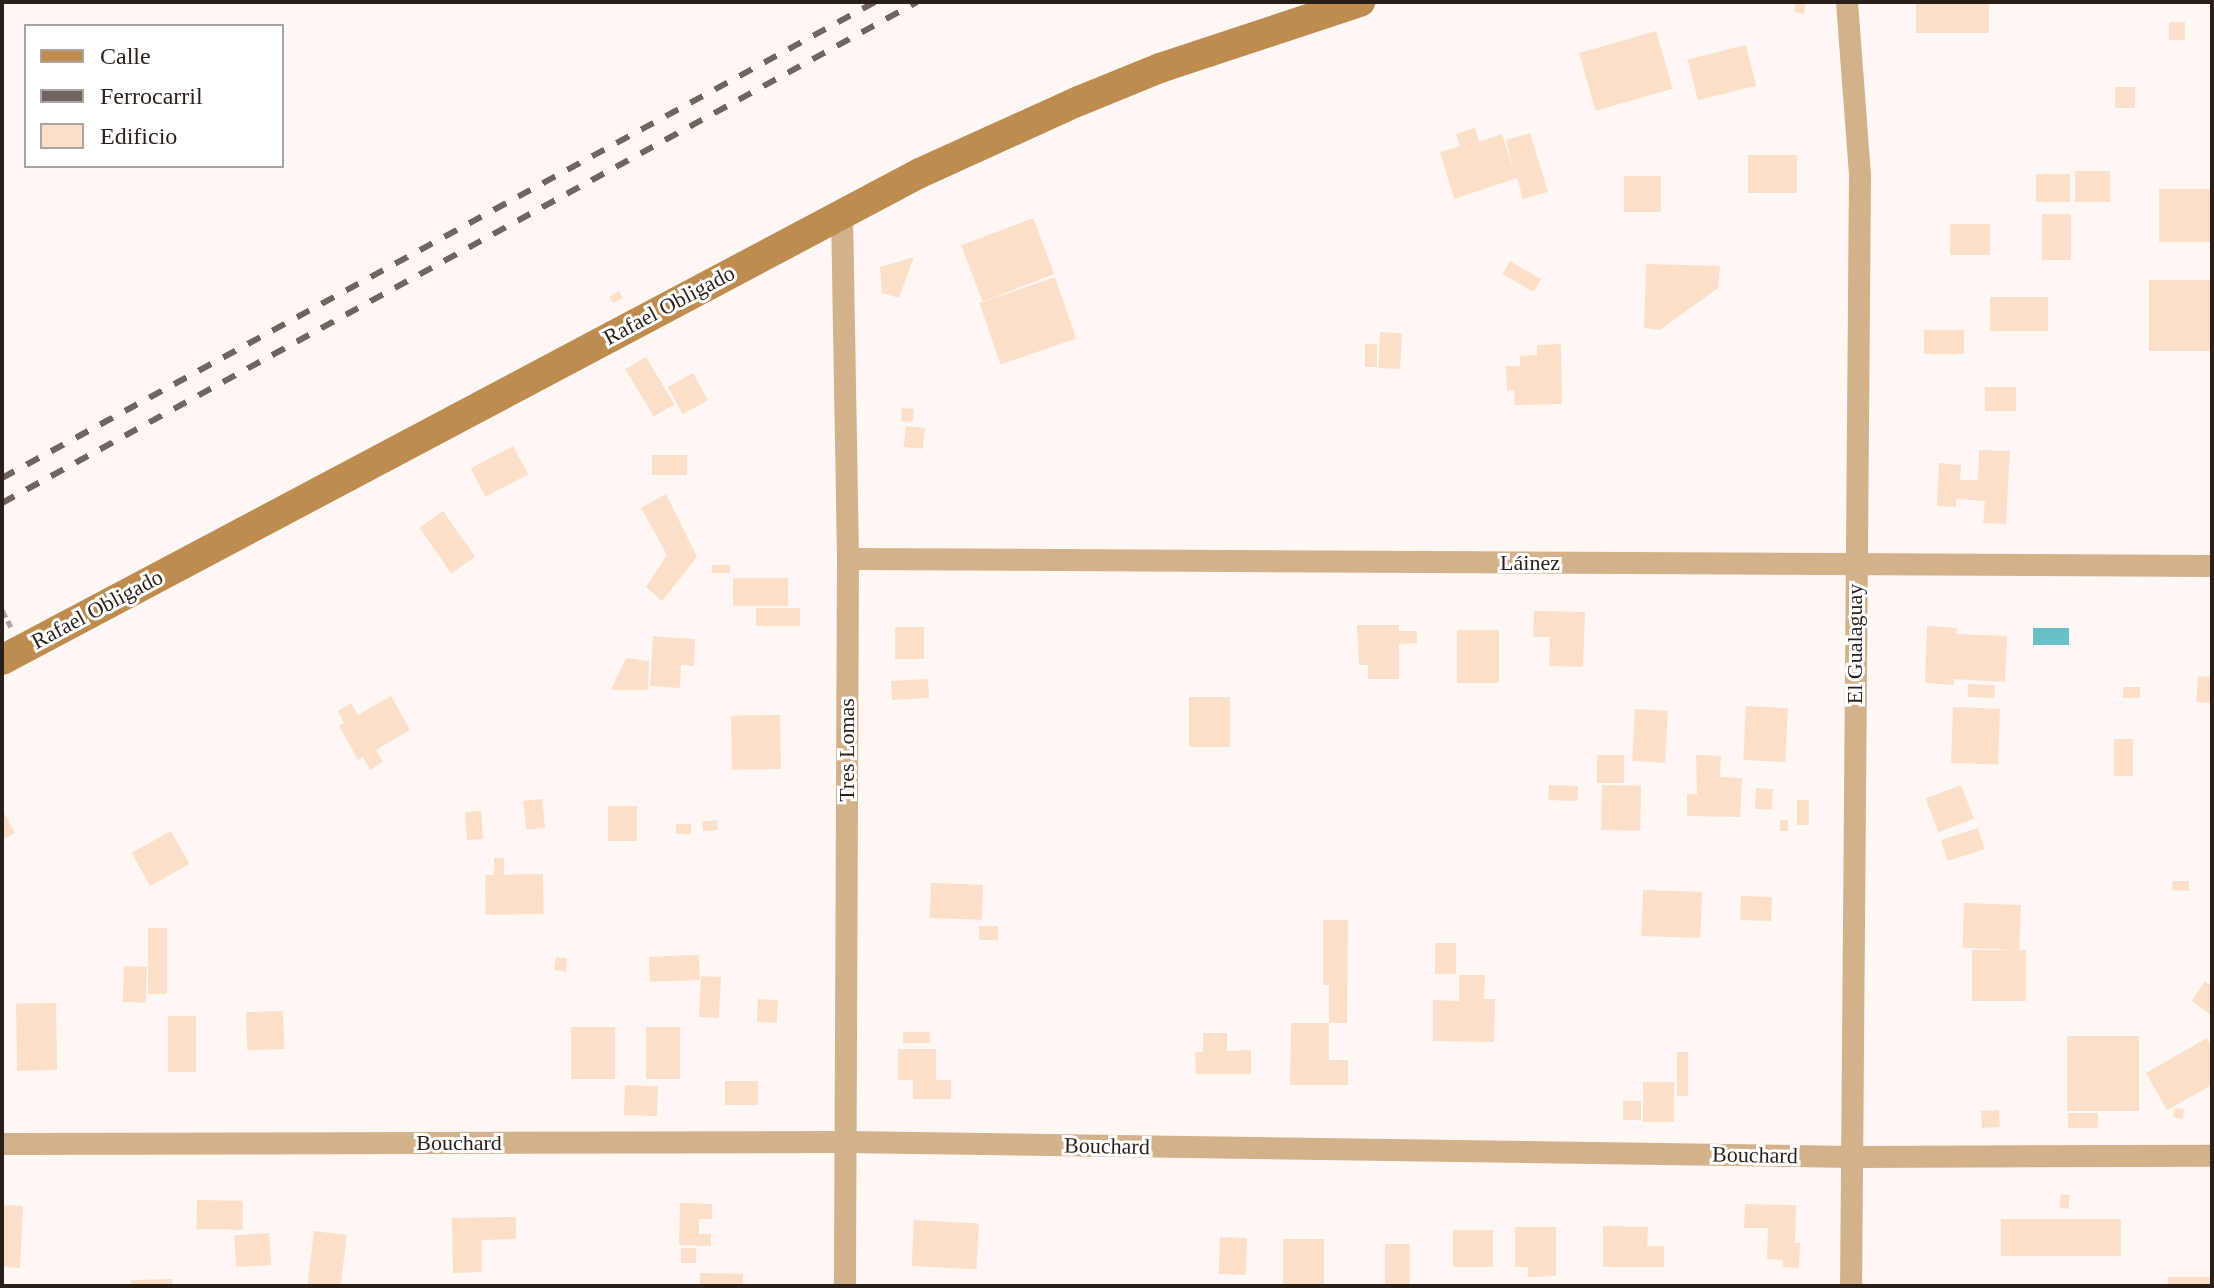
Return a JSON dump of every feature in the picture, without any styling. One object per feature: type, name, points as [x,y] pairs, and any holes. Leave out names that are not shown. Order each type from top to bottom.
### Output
[{"type":"street","name":"Rafael Obligado","points":[[2,660],[946,160],[1079,101],[1242,39],[1360,2]]},
{"type":"street","name":"El Gualaguay","points":[[1847,2],[1860,176],[1851,1286]]},
{"type":"street","name":"Tres Lomas","points":[[842,213],[848,559],[845,1286]]},
{"type":"street","name":"Láinez","points":[[848,559],[2212,566]]},
{"type":"street","name":"Bouchard","points":[[2,1144],[845,1142],[1852,1157],[2212,1156]]},
{"type":"water","points":[[2033,628],[2069,628],[2069,645],[2033,645]]},
{"type":"building","points":[[1796,2],[1806,2],[1804,14],[1794,12]]},
{"type":"building","points":[[1916,2],[1989,2],[1989,33],[1916,33]]},
{"type":"building","points":[[2169,22],[2185,22],[2185,40],[2169,40]]},
{"type":"building","points":[[1656,31],[1673,89],[1596,111],[1579,53]]},
{"type":"building","points":[[1746,45],[1756,86],[1698,100],[1688,60]]},
{"type":"building","points":[[2115,87],[2135,87],[2135,108],[2115,108]]},
{"type":"building","points":[[1475,128],[1479,142],[1502,134],[1514,172],[1506,140],[1530,133],[1548,192],[1523,199],[1517,178],[1454,199],[1440,152],[1460,146],[1456,134]]},
{"type":"building","points":[[1748,155],[1797,155],[1797,193],[1748,193]]},
{"type":"building","points":[[2075,171],[2110,171],[2110,202],[2075,202]]},
{"type":"building","points":[[2036,174],[2070,174],[2070,202],[2036,202]]},
{"type":"building","points":[[1624,176],[1661,176],[1661,212],[1624,212]]},
{"type":"building","points":[[2159,189],[2212,189],[2212,242],[2159,242]]},
{"type":"building","points":[[2042,214],[2071,214],[2071,260],[2042,260]]},
{"type":"building","points":[[1033,218],[1055,274],[983,302],[961,246]]},
{"type":"building","points":[[1950,224],[1990,224],[1990,255],[1950,255]]},
{"type":"building","points":[[914,257],[899,298],[882,293],[880,267]]},
{"type":"building","points":[[1510,261],[1541,279],[1534,292],[1502,274]]},
{"type":"building","points":[[1646,264],[1720,266],[1718,288],[1660,330],[1644,328]]},
{"type":"building","points":[[1055,277],[1076,338],[1001,365],[979,303]]},
{"type":"building","points":[[2149,280],[2212,280],[2212,351],[2149,351]]},
{"type":"building","points":[[619,291],[623,298],[613,303],[609,296]]},
{"type":"building","points":[[1990,297],[2048,297],[2048,331],[1990,331]]},
{"type":"building","points":[[1924,330],[1964,330],[1964,354],[1924,354]]},
{"type":"building","points":[[1380,332],[1402,333],[1400,369],[1378,368]]},
{"type":"building","points":[[1365,344],[1377,344],[1377,367],[1365,367]]},
{"type":"building","points":[[1561,344],[1562,404],[1515,405],[1514,390],[1507,391],[1506,366],[1520,366],[1520,356],[1537,355],[1537,345]]},
{"type":"building","points":[[646,357],[674,404],[654,417],[625,369]]},
{"type":"building","points":[[693,373],[708,400],[683,414],[668,387]]},
{"type":"building","points":[[1985,387],[2016,387],[2016,411],[1985,411]]},
{"type":"building","points":[[902,408],[914,409],[913,422],[901,421]]},
{"type":"building","points":[[906,426],[925,428],[923,449],[904,447]]},
{"type":"building","points":[[513,446],[528,474],[486,497],[471,469]]},
{"type":"building","points":[[1979,450],[2010,451],[2006,524],[1983,523],[1985,501],[1956,499],[1956,507],[1937,506],[1939,463],[1961,465],[1960,480],[1978,480]]},
{"type":"building","points":[[652,455],[687,455],[687,475],[652,475]]},
{"type":"building","points":[[666,494],[697,557],[662,601],[646,587],[667,555],[641,508]]},
{"type":"building","points":[[443,511],[475,557],[451,574],[419,528]]},
{"type":"building","points":[[712,565],[730,565],[730,573],[712,573]]},
{"type":"building","points":[[733,578],[788,578],[788,606],[733,606]]},
{"type":"building","points":[[756,608],[800,608],[800,626],[756,626]]},
{"type":"building","points":[[1534,611],[1585,612],[1583,667],[1549,666],[1550,637],[1533,637]]},
{"type":"building","points":[[1357,625],[1399,625],[1399,631],[1417,631],[1417,643],[1399,644],[1399,679],[1368,679],[1368,665],[1359,665]]},
{"type":"building","points":[[1927,626],[1957,628],[1956,634],[2007,636],[2005,682],[1954,679],[1954,685],[1925,683]]},
{"type":"building","points":[[895,627],[924,627],[924,659],[895,659]]},
{"type":"building","points":[[1457,630],[1499,630],[1499,683],[1457,683]]},
{"type":"building","points":[[653,636],[695,639],[694,666],[681,665],[680,688],[650,686]]},
{"type":"building","points":[[626,658],[649,661],[648,690],[611,690]]},
{"type":"building","points":[[2198,676],[2212,677],[2210,703],[2196,702]]},
{"type":"building","points":[[928,679],[929,698],[892,700],[891,681]]},
{"type":"building","points":[[1968,684],[1995,685],[1995,698],[1968,697]]},
{"type":"building","points":[[2123,687],[2140,687],[2140,698],[2123,698]]},
{"type":"building","points":[[391,696],[410,730],[376,750],[383,762],[370,770],[363,757],[358,760],[339,726],[344,723],[338,711],[351,703],[358,715]]},
{"type":"building","points":[[1189,697],[1230,697],[1230,747],[1189,747]]},
{"type":"building","points":[[1746,706],[1788,708],[1785,762],[1743,760]]},
{"type":"building","points":[[1953,707],[2000,709],[1998,765],[1951,763]]},
{"type":"building","points":[[1635,709],[1668,711],[1665,763],[1632,761]]},
{"type":"building","points":[[780,715],[781,769],[732,770],[731,716]]},
{"type":"building","points":[[2114,739],[2133,739],[2133,776],[2114,776]]},
{"type":"building","points":[[1597,755],[1624,755],[1624,783],[1597,783]]},
{"type":"building","points":[[1696,755],[1721,756],[1720,777],[1742,778],[1740,817],[1687,816],[1687,794],[1697,794]]},
{"type":"building","points":[[1549,785],[1578,786],[1577,801],[1548,800]]},
{"type":"building","points":[[1602,785],[1641,786],[1640,831],[1601,830]]},
{"type":"building","points":[[1961,785],[1974,819],[1938,832],[1926,799]]},
{"type":"building","points":[[1756,788],[1773,789],[1772,810],[1755,809]]},
{"type":"building","points":[[542,799],[545,828],[526,830],[523,801]]},
{"type":"building","points":[[1797,800],[1809,800],[1809,825],[1797,825]]},
{"type":"building","points":[[608,806],[637,806],[637,841],[608,841]]},
{"type":"building","points":[[481,811],[483,839],[467,840],[465,812]]},
{"type":"building","points":[[5,814],[15,833],[2,840],[2,816]]},
{"type":"building","points":[[717,820],[718,830],[703,832],[702,822]]},
{"type":"building","points":[[1780,820],[1788,820],[1788,831],[1780,831]]},
{"type":"building","points":[[676,824],[691,824],[691,834],[676,834]]},
{"type":"building","points":[[1978,828],[1985,849],[1948,861],[1941,840]]},
{"type":"building","points":[[171,831],[189,864],[150,886],[132,853]]},
{"type":"building","points":[[494,858],[504,858],[504,875],[494,875]]},
{"type":"building","points":[[543,874],[544,914],[486,915],[485,875]]},
{"type":"building","points":[[2173,881],[2189,881],[2189,891],[2172,890]]},
{"type":"building","points":[[931,883],[983,885],[982,920],[930,918]]},
{"type":"building","points":[[1643,890],[1702,892],[1700,938],[1641,936]]},
{"type":"building","points":[[1741,896],[1772,897],[1771,921],[1740,920]]},
{"type":"building","points":[[1964,903],[2021,905],[2019,950],[1962,948]]},
{"type":"building","points":[[1323,920],[1348,920],[1347,1023],[1329,1023],[1329,985],[1323,985]]},
{"type":"building","points":[[979,926],[998,926],[998,940],[979,940]]},
{"type":"building","points":[[148,928],[167,928],[167,994],[148,994]]},
{"type":"building","points":[[1435,943],[1456,943],[1456,974],[1435,974]]},
{"type":"building","points":[[1972,950],[2026,950],[2026,1001],[1972,1001]]},
{"type":"building","points":[[699,955],[700,980],[650,982],[649,957]]},
{"type":"building","points":[[556,957],[567,958],[566,972],[554,970]]},
{"type":"building","points":[[124,966],[147,967],[146,1003],[123,1002]]},
{"type":"building","points":[[1459,975],[1485,975],[1484,999],[1495,999],[1494,1042],[1433,1041],[1433,1000],[1459,1001]]},
{"type":"building","points":[[701,976],[721,977],[719,1018],[699,1017]]},
{"type":"building","points":[[2205,981],[2212,987],[2212,1016],[2192,1001]]},
{"type":"building","points":[[758,999],[778,1000],[777,1023],[757,1022]]},
{"type":"building","points":[[56,1003],[57,1070],[17,1071],[16,1004]]},
{"type":"building","points":[[283,1011],[284,1049],[247,1050],[246,1012]]},
{"type":"building","points":[[168,1016],[196,1016],[196,1072],[168,1072]]},
{"type":"building","points":[[1291,1023],[1329,1023],[1329,1060],[1348,1060],[1348,1085],[1290,1085]]},
{"type":"building","points":[[571,1027],[615,1027],[615,1079],[571,1079]]},
{"type":"building","points":[[646,1027],[680,1027],[680,1079],[646,1079]]},
{"type":"building","points":[[903,1032],[930,1032],[930,1043],[903,1043]]},
{"type":"building","points":[[1203,1033],[1227,1033],[1227,1051],[1251,1050],[1251,1074],[1196,1074],[1195,1052],[1203,1052]]},
{"type":"building","points":[[2067,1036],[2139,1036],[2139,1111],[2067,1111]]},
{"type":"building","points":[[2207,1038],[2212,1048],[2212,1085],[2167,1110],[2146,1073]]},
{"type":"building","points":[[898,1049],[936,1049],[936,1080],[898,1080]]},
{"type":"building","points":[[1677,1052],[1688,1052],[1688,1096],[1677,1096]]},
{"type":"building","points":[[913,1080],[951,1080],[951,1099],[913,1099]]},
{"type":"building","points":[[725,1081],[758,1081],[758,1105],[725,1105]]},
{"type":"building","points":[[1643,1082],[1674,1082],[1674,1122],[1643,1122]]},
{"type":"building","points":[[625,1085],[658,1086],[657,1116],[624,1115]]},
{"type":"building","points":[[1623,1101],[1641,1101],[1641,1120],[1623,1120]]},
{"type":"building","points":[[2175,1108],[2184,1109],[2183,1119],[2173,1117]]},
{"type":"building","points":[[1999,1110],[2000,1127],[1982,1128],[1981,1111]]},
{"type":"building","points":[[2068,1113],[2098,1113],[2098,1128],[2068,1128]]},
{"type":"building","points":[[2061,1194],[2070,1195],[2068,1209],[2060,1208]]},
{"type":"building","points":[[197,1200],[243,1201],[242,1230],[196,1229]]},
{"type":"building","points":[[680,1203],[712,1204],[712,1219],[699,1219],[699,1234],[711,1234],[711,1246],[679,1245]]},
{"type":"building","points":[[1745,1204],[1796,1205],[1795,1243],[1800,1243],[1799,1268],[1782,1267],[1783,1260],[1767,1259],[1768,1228],[1744,1228]]},
{"type":"building","points":[[2,1205],[23,1206],[20,1268],[2,1267]]},
{"type":"building","points":[[516,1217],[516,1239],[482,1240],[482,1272],[453,1273],[452,1218]]},
{"type":"building","points":[[2001,1219],[2121,1219],[2121,1256],[2001,1256]]},
{"type":"building","points":[[914,1220],[979,1223],[977,1269],[912,1266]]},
{"type":"building","points":[[1603,1226],[1648,1227],[1647,1246],[1664,1246],[1664,1267],[1603,1267]]},
{"type":"building","points":[[1515,1227],[1556,1227],[1556,1276],[1528,1277],[1528,1267],[1515,1267]]},
{"type":"building","points":[[1453,1230],[1493,1230],[1493,1267],[1453,1267]]},
{"type":"building","points":[[314,1231],[347,1235],[340,1286],[307,1286]]},
{"type":"building","points":[[269,1233],[271,1265],[236,1267],[234,1235]]},
{"type":"building","points":[[1220,1237],[1247,1238],[1246,1275],[1219,1274]]},
{"type":"building","points":[[1283,1239],[1324,1239],[1324,1286],[1283,1286]]},
{"type":"building","points":[[1385,1244],[1410,1244],[1410,1286],[1385,1286]]},
{"type":"building","points":[[681,1248],[696,1248],[696,1263],[681,1263]]},
{"type":"building","points":[[700,1273],[743,1274],[743,1286],[700,1286]]},
{"type":"building","points":[[2168,1277],[2212,1277],[2212,1286],[2168,1286]]},
{"type":"building","points":[[172,1279],[173,1286],[131,1286],[131,1280]]},
{"type":"railway","points":[[2,478],[875,2]]},
{"type":"railway","points":[[2,503],[917,2]]}]
